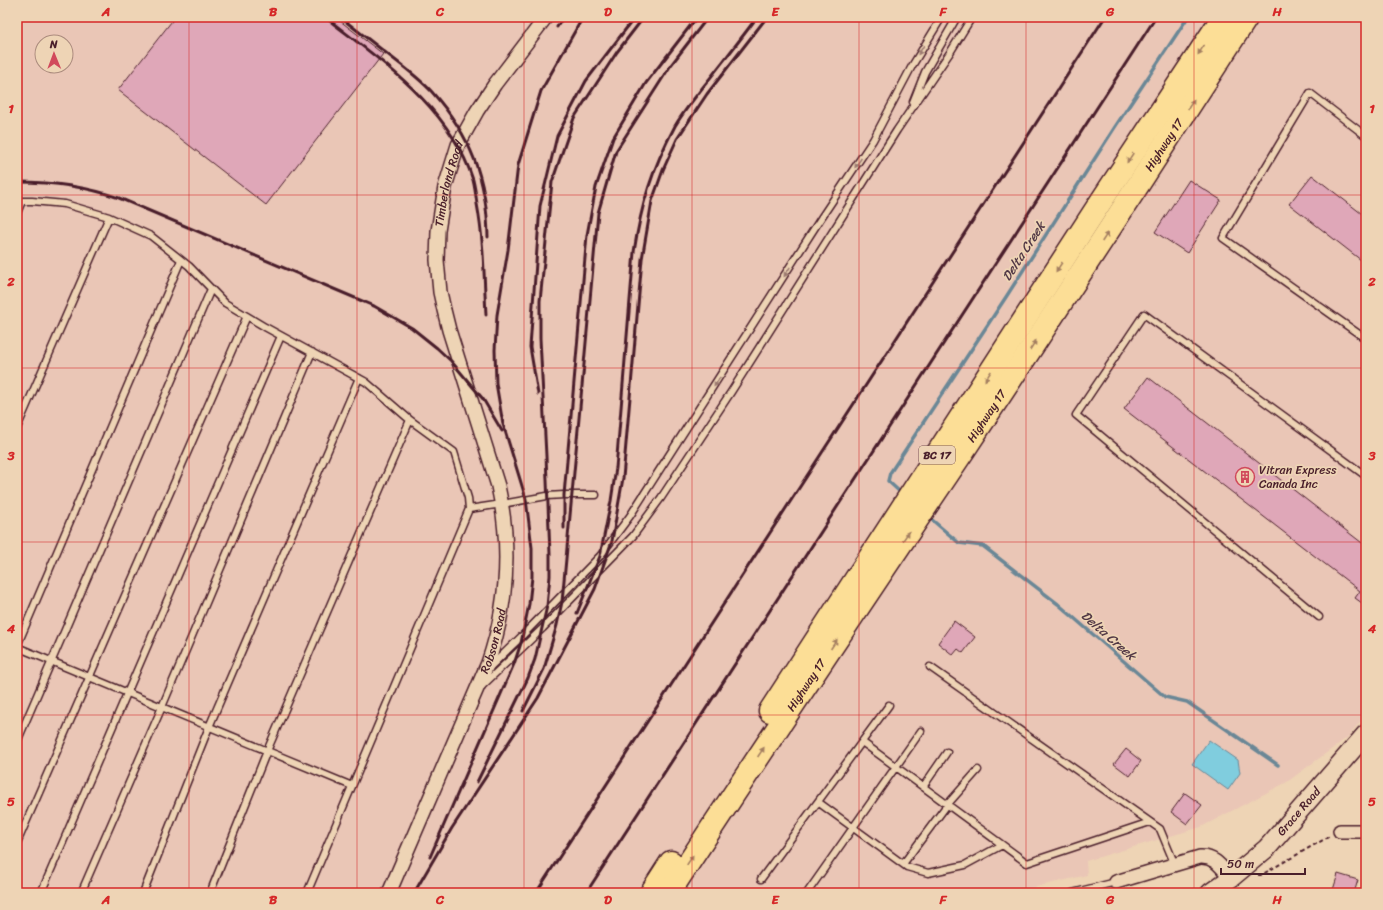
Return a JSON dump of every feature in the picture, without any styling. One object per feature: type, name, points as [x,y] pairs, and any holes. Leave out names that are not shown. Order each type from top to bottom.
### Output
[{"type":"highway","name":"Highway 17","points":[[651,893],[744,753],[1100,203],[1223,17]]},
{"type":"highway","name":"Highway 17","points":[[669,893],[760,754],[961,454],[1247,17]]},
{"type":"street","name":"Timberland Road","points":[[464,375],[449,330],[437,260],[438,231],[445,187],[455,151],[463,134],[495,84],[546,17]]},
{"type":"street","name":"Robson Road","points":[[389,893],[476,692],[495,642],[502,614],[506,554],[502,504],[498,486],[464,375]]},
{"type":"street","name":"Grace Road","points":[[1210,893],[1231,878],[1267,848],[1366,734]]},
{"type":"street","points":[[1340,831],[1366,831]]},
{"type":"street","points":[[1116,882],[1200,857],[1215,860],[1231,878]]},
{"type":"lane","points":[[483,674],[600,556],[630,516],[821,218],[873,140],[912,66],[942,17]]},
{"type":"lane","points":[[908,113],[925,72],[957,17]]},
{"type":"lane","points":[[476,692],[543,628],[633,536],[661,498],[731,392],[908,113],[951,51],[972,17]]},
{"type":"lane","points":[[1366,136],[1310,93],[1223,238],[1366,339]]},
{"type":"lane","points":[[17,212],[19,201],[32,200],[65,204],[109,217],[151,236],[189,266],[225,304],[366,382],[410,420],[454,452],[468,498],[469,509],[307,893]]},
{"type":"lane","points":[[17,428],[109,217]]},
{"type":"lane","points":[[181,260],[17,646],[352,786]]},
{"type":"lane","points":[[17,742],[211,289]]},
{"type":"lane","points":[[1319,617],[1076,415],[1144,314],[1366,476]]},
{"type":"lane","points":[[17,843],[247,316]]},
{"type":"lane","points":[[41,893],[281,336]]},
{"type":"lane","points":[[81,893],[162,707],[312,352]]},
{"type":"lane","points":[[143,893],[209,727],[359,378]]},
{"type":"lane","points":[[210,893],[267,751],[410,420]]},
{"type":"lane","points":[[469,509],[564,494],[596,496]]},
{"type":"lane","points":[[930,667],[1160,829],[1175,864]]},
{"type":"lane","points":[[761,880],[889,704]]},
{"type":"lane","points":[[807,893],[921,731]]},
{"type":"lane","points":[[862,742],[1027,863],[1150,822]]},
{"type":"lane","points":[[923,787],[947,752]]},
{"type":"lane","points":[[903,864],[947,805],[978,770]]},
{"type":"lane","points":[[818,802],[907,867],[928,873],[965,865],[1002,845]]},
{"type":"lane","points":[[1072,893],[1116,882]]},
{"type":"path","points":[[1259,875],[1324,839]]},
{"type":"shaded area","points":[[17,17],[1366,17],[1366,714],[1348,737],[1287,782],[1201,827],[1086,861],[1087,875],[1010,893],[701,893],[654,868],[637,893],[17,893]]},
{"type":"water","points":[[1209,740],[1238,760],[1240,773],[1228,790],[1192,764]]},
{"type":"building","points":[[175,17],[335,17],[383,54],[266,205],[118,90]]},
{"type":"building","points":[[1312,175],[1366,217],[1366,264],[1289,204]]},
{"type":"building","points":[[1189,180],[1221,200],[1187,253],[1155,232]]},
{"type":"building","name":"Vitran Express Canada Inc","points":[[1148,377],[1366,546],[1366,606],[1355,598],[1360,591],[1124,409]]},
{"type":"building","points":[[954,621],[975,637],[963,653],[958,649],[953,655],[938,643]]},
{"type":"building","points":[[1126,749],[1141,761],[1130,776],[1114,764]]},
{"type":"building","points":[[1185,793],[1202,805],[1187,824],[1171,812]]},
{"type":"building","points":[[1338,874],[1358,880],[1354,893],[1332,893]]},
{"type":"waterway","name":"Delta Creek","points":[[901,493],[888,481],[890,473],[1188,17]]},
{"type":"waterway","name":"Delta Creek","points":[[931,519],[959,543],[983,546],[1058,604],[1165,697],[1187,702],[1278,765]]},
{"type":"railway","points":[[325,17],[369,51],[412,88],[431,108],[448,130],[462,154],[473,180],[475,189],[481,232],[486,315]]},
{"type":"railway","points":[[340,17],[423,83],[446,108],[467,142],[480,177],[487,216],[488,237]]},
{"type":"railway","points":[[557,27],[563,17]]},
{"type":"railway","points":[[430,857],[514,664],[521,643],[529,604],[532,577],[532,548],[526,499],[503,424],[496,383],[495,350],[497,315],[508,250],[518,165],[541,91],[583,17]]},
{"type":"railway","points":[[538,394],[530,347],[540,206],[557,136],[586,81],[635,17]]},
{"type":"railway","points":[[477,782],[528,678],[535,659],[547,606],[550,576],[550,554],[540,338],[540,301],[552,182],[574,118],[617,52],[644,17]]},
{"type":"railway","points":[[564,528],[564,495],[587,235],[596,187],[613,138],[646,83],[697,17]]},
{"type":"railway","points":[[523,711],[544,669],[562,602],[598,213],[616,151],[671,65],[708,17]]},
{"type":"railway","points":[[577,613],[600,556],[611,501],[616,468],[634,252],[648,188],[660,157],[675,126],[694,98],[757,17]]},
{"type":"railway","points":[[414,893],[452,828],[538,698],[595,589],[612,541],[623,478],[642,259],[652,201],[663,170],[677,139],[707,94],[767,17]]},
{"type":"railway","points":[[536,893],[1105,17]]},
{"type":"railway","points":[[586,893],[1156,17]]},
{"type":"railway","points":[[17,182],[69,186],[94,190],[119,198],[374,306],[412,328],[451,361],[483,399],[502,431]]},
{"type":"place","name":"Vitran Express Canada Inc","points":[[1245,477]]}]
